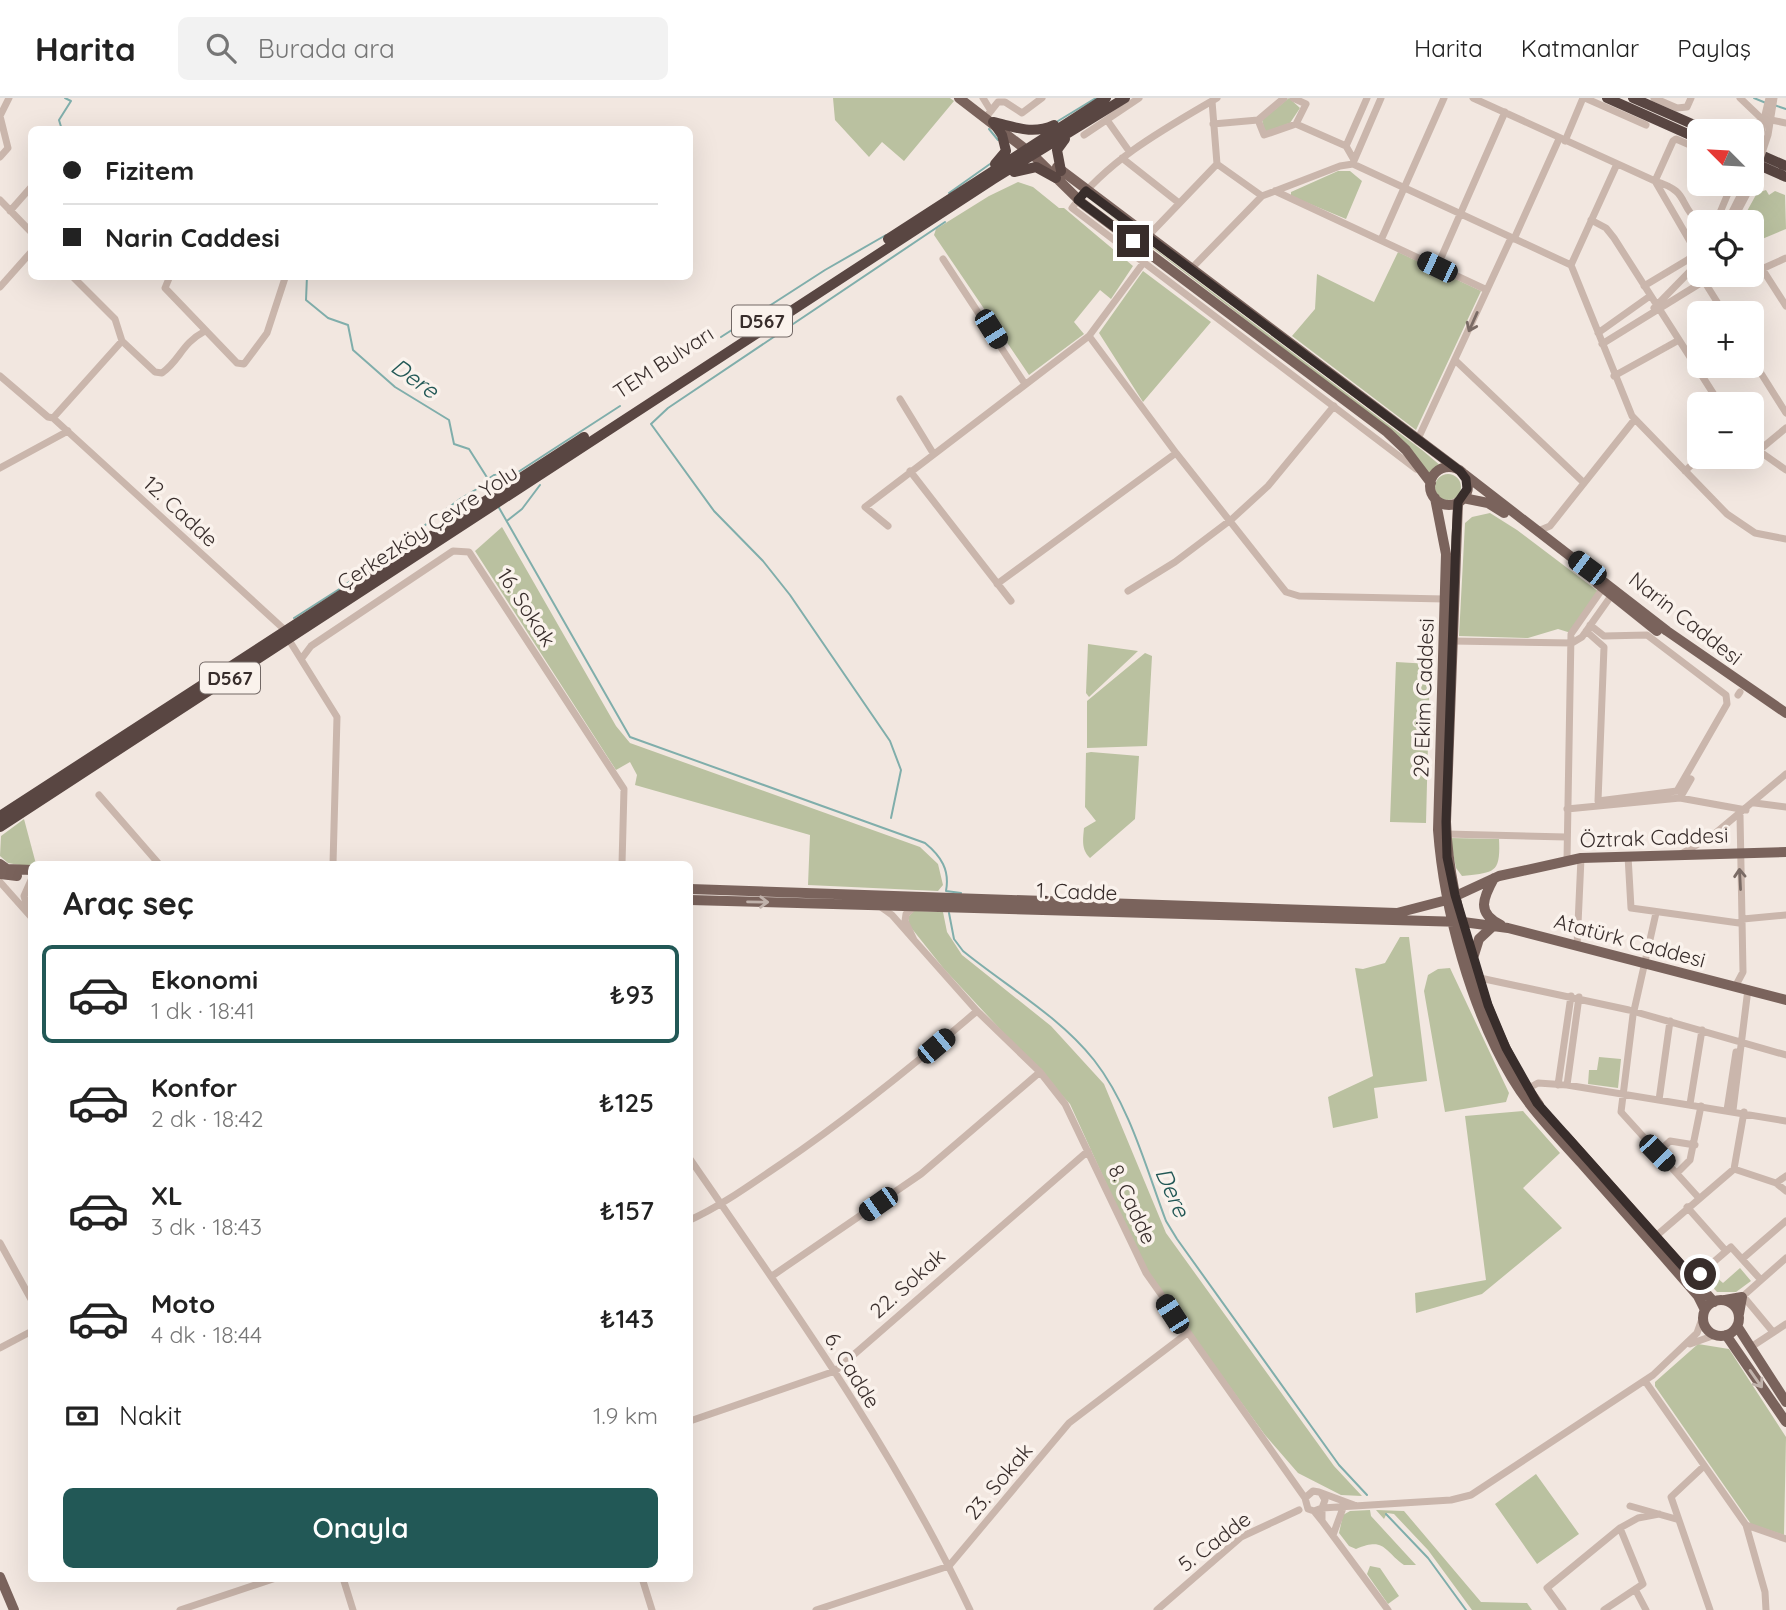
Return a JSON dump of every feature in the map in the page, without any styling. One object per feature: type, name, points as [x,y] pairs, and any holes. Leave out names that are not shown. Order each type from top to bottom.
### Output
[{"type":"highway","name":"D567","points":[[992,180],[1106,98]]},
{"type":"highway","name":"D567","points":[[1031,150],[1069,135],[1125,98]]},
{"type":"highway","points":[[1607,98],[1687,134]]},
{"type":"highway","points":[[1633,98],[1687,122]]},
{"type":"highway","points":[[990,117],[1034,131],[1091,108]]},
{"type":"highway","points":[[976,181],[1006,151],[1002,135],[990,117]]},
{"type":"highway","points":[[992,180],[1017,170],[1036,167],[1059,174],[1057,150],[1069,135]]},
{"type":"highway","name":"TEM Bulvarı","points":[[501,496],[976,181],[1031,150]]},
{"type":"highway","points":[[1764,156],[1786,166]]},
{"type":"highway","points":[[1764,167],[1786,177]]},
{"type":"highway","name":"Çerkezköy Çevre Yolu","points":[[0,827],[501,496],[992,180]]},
{"type":"highway","name":"Çerkezköy Çevre Yolu","points":[[287,636],[386,567],[464,522]]},
{"type":"highway","name":"D567","points":[[0,816],[287,636]]},
{"type":"main road","points":[[958,98],[990,117],[1082,193]]},
{"type":"main road","name":"Narin Caddesi","points":[[1059,174],[1066,188],[1082,193],[1148,236],[1688,646],[1786,713]]},
{"type":"main road","name":"Narin Caddesi","points":[[1082,193],[1387,432],[1406,450],[1428,479]]},
{"type":"main road","points":[[1440,470],[1460,471],[1467,489],[1461,500],[1443,503],[1435,498],[1428,479],[1440,470]]},
{"type":"main road","name":"29 Ekim Caddesi","points":[[1435,498],[1446,554],[1438,830],[1458,922]]},
{"type":"main road","name":"Narin Caddesi","points":[[1461,500],[1488,503],[1501,511],[1739,694],[1786,720]]},
{"type":"main road","name":"29 Ekim Caddesi","points":[[1447,875],[1452,641],[1461,500]]},
{"type":"main road","points":[[0,836],[11,820]]},
{"type":"main road","name":"Öztrak Caddesi","points":[[1451,897],[1494,878],[1581,858],[1786,852]]},
{"type":"main road","points":[[2,874],[28,871]]},
{"type":"main road","points":[[2,874],[28,877]]},
{"type":"main road","points":[[1425,907],[1438,894],[1447,875],[1460,884],[1479,883]]},
{"type":"main road","points":[[1494,878],[1483,899],[1483,910],[1491,920],[1508,928]]},
{"type":"main road","name":"1. Cadde","points":[[693,889],[943,902],[1397,913],[1425,907],[1451,897]]},
{"type":"main road","name":"1. Cadde","points":[[693,900],[916,906],[943,902]]},
{"type":"main road","name":"1. Cadde","points":[[959,902],[1458,922]]},
{"type":"main road","points":[[1432,921],[1446,928],[1460,944]]},
{"type":"main road","points":[[1458,922],[1460,944],[1490,1023],[1525,1090],[1698,1296],[1706,1327],[1715,1335],[1726,1335],[1738,1321],[1742,1297],[1719,1301],[1704,1313]]},
{"type":"main road","points":[[1458,922],[1474,959],[1490,1023]]},
{"type":"main road","name":"Atatürk Caddesi","points":[[1458,922],[1508,928],[1786,1000]]},
{"type":"main road","points":[[1474,959],[1479,939],[1493,926]]},
{"type":"main road","points":[[1525,1090],[1694,1279],[1719,1301],[1734,1306],[1751,1347],[1786,1402]]},
{"type":"main road","points":[[1726,1335],[1786,1422]]},
{"type":"main road","points":[[0,1577],[15,1610]]},
{"type":"street","points":[[0,157],[8,148],[0,116],[9,98]]},
{"type":"street","points":[[983,98],[990,117]]},
{"type":"street","points":[[990,117],[998,102],[1005,102],[1022,113],[1042,98]]},
{"type":"street","points":[[1084,135],[1139,98]]},
{"type":"street","points":[[1213,124],[1258,120],[1284,98]]},
{"type":"street","points":[[1293,98],[1308,101],[1296,124]]},
{"type":"street","points":[[1346,146],[1367,98]]},
{"type":"street","points":[[1190,270],[1262,196],[1354,162],[1381,98]]},
{"type":"street","points":[[1381,240],[1444,98]]},
{"type":"street","points":[[1473,98],[1562,140],[1674,187],[1690,210]]},
{"type":"street","points":[[1418,441],[1512,238],[1584,98],[1646,125]]},
{"type":"street","points":[[1654,98],[1677,108],[1687,107],[1691,98]]},
{"type":"street","points":[[1740,98],[1761,118],[1786,123]]},
{"type":"street","points":[[1764,119],[1769,98]]},
{"type":"street","points":[[1764,146],[1774,98]]},
{"type":"street","points":[[1214,99],[1213,124],[1217,164],[1262,196]]},
{"type":"street","points":[[1214,99],[1129,152],[1082,193],[1072,208],[1428,479]]},
{"type":"street","points":[[1437,267],[1505,112]]},
{"type":"street","points":[[1107,120],[1129,152]]},
{"type":"street","points":[[1258,120],[1264,135],[1296,124],[1346,146],[1354,162],[1404,189],[1571,265],[1614,376],[1634,419],[1727,514],[1752,531],[1786,539]]},
{"type":"street","points":[[1655,181],[1673,141],[1676,139],[1687,144]]},
{"type":"street","points":[[1122,158],[1179,203]]},
{"type":"street","points":[[1148,236],[1217,164]]},
{"type":"street","points":[[1571,265],[1617,164]]},
{"type":"street","points":[[1644,286],[1689,259],[1695,250],[1655,181]]},
{"type":"street","points":[[10,211],[28,191]]},
{"type":"street","points":[[1275,191],[1487,290]]},
{"type":"street","points":[[0,200],[28,229]]},
{"type":"street","points":[[1591,220],[1606,228],[1614,238],[1687,348]]},
{"type":"street","points":[[0,287],[28,256]]},
{"type":"street","points":[[1764,268],[1786,258]]},
{"type":"street","points":[[943,259],[1025,384]]},
{"type":"street","points":[[888,526],[865,507],[1089,336],[1144,262]]},
{"type":"street","points":[[1764,270],[1786,306]]},
{"type":"street","points":[[1658,308],[1687,275]]},
{"type":"street","points":[[1602,344],[1647,317],[1687,279]]},
{"type":"street","points":[[76,280],[115,319],[122,341],[155,372],[162,373],[171,367],[187,341],[205,331]]},
{"type":"street","points":[[168,280],[165,288],[205,331],[223,345],[237,363],[244,364],[249,361],[267,333],[284,280]]},
{"type":"street","points":[[1658,308],[1700,287]]},
{"type":"street","points":[[1598,333],[1650,296]]},
{"type":"street","points":[[1089,336],[1176,453],[1292,595],[1445,599]]},
{"type":"street","points":[[1614,376],[1679,340]]},
{"type":"street","points":[[53,418],[122,341]]},
{"type":"street","points":[[1456,361],[1582,481]]},
{"type":"street","name":"12. Cadde","points":[[0,376],[68,431],[287,636],[337,717],[333,861]]},
{"type":"street","points":[[1764,378],[1786,413]]},
{"type":"street","points":[[900,399],[933,453]]},
{"type":"street","points":[[1128,591],[1175,562],[1232,519],[1268,486],[1334,406]]},
{"type":"street","points":[[1548,538],[1550,526],[1582,481],[1634,419]]},
{"type":"street","points":[[1764,442],[1786,428]]},
{"type":"street","points":[[0,468],[68,431]]},
{"type":"street","points":[[997,584],[1176,453]]},
{"type":"street","points":[[1764,456],[1786,470]]},
{"type":"street","points":[[910,471],[1011,601]]},
{"type":"street","points":[[1538,531],[1550,526]]},
{"type":"street","name":"16. Sokak","points":[[302,658],[311,646],[453,551],[469,552],[624,789],[622,861]]},
{"type":"street","points":[[1567,860],[1571,634],[1603,588]]},
{"type":"street","points":[[1452,641],[1572,643],[1588,630],[1611,596]]},
{"type":"street","points":[[1588,630],[1604,636],[1647,635],[1726,695],[1727,704],[1677,791],[1598,801],[1604,647],[1588,630]]},
{"type":"street","points":[[1677,856],[1712,836],[1755,803],[1786,774]]},
{"type":"street","points":[[1680,798],[1691,779]]},
{"type":"street","points":[[99,795],[156,861]]},
{"type":"street","points":[[1567,809],[1680,798],[1743,812]]},
{"type":"street","points":[[1755,803],[1786,807]]},
{"type":"street","points":[[1730,1110],[1739,1043],[1743,972],[1739,854],[1743,812]]},
{"type":"street","points":[[1446,834],[1566,837]]},
{"type":"street","points":[[1628,856],[1631,908],[1739,923],[1743,919],[1786,915]]},
{"type":"street","points":[[1577,946],[1581,858]]},
{"type":"street","points":[[2,874],[28,913]]},
{"type":"street","points":[[28,887],[24,897],[28,910]]},
{"type":"street","name":"8. Cadde","points":[[877,905],[892,915],[977,1012],[1040,1072],[1065,1104],[1146,1273],[1186,1334],[1293,1480],[1303,1504]]},
{"type":"street","points":[[914,940],[905,921],[906,914],[916,906]]},
{"type":"street","points":[[1656,913],[1634,1011],[1621,1094],[1621,1112],[1698,1197]]},
{"type":"street","points":[[1480,978],[1575,996],[1786,1055]]},
{"type":"street","points":[[1562,1085],[1575,996]]},
{"type":"street","points":[[693,1219],[721,1205],[875,1098],[977,1012]]},
{"type":"street","points":[[1659,1100],[1670,1021]]},
{"type":"street","points":[[1690,1104],[1702,1030]]},
{"type":"street","points":[[772,1276],[921,1174],[1040,1072]]},
{"type":"street","points":[[1525,1090],[1538,1083],[1562,1085],[1744,1112],[1786,1121]]},
{"type":"street","points":[[1677,1173],[1690,1160],[1701,1106]]},
{"type":"street","points":[[1656,1236],[1698,1197],[1734,1169],[1744,1112]]},
{"type":"street","points":[[1657,1153],[1670,1141],[1695,1145]]},
{"type":"street","name":"22. Sokak","points":[[693,1420],[835,1371],[1088,1151]]},
{"type":"street","name":"6. Cadde","points":[[693,1163],[835,1371],[949,1566],[970,1610]]},
{"type":"street","points":[[1734,1169],[1776,1183],[1786,1191]]},
{"type":"street","points":[[1776,1183],[1786,1176]]},
{"type":"street","points":[[1687,1207],[1726,1251]]},
{"type":"street","points":[[1742,1259],[1786,1221]]},
{"type":"street","points":[[0,1243],[28,1294]]},
{"type":"street","points":[[1694,1279],[1731,1247],[1761,1280]]},
{"type":"street","points":[[1773,1332],[1742,1297],[1786,1258]]},
{"type":"street","points":[[1312,1511],[1322,1508],[1451,1500],[1471,1495],[1645,1381],[1697,1333],[1704,1313]]},
{"type":"street","points":[[1751,1347],[1786,1324]]},
{"type":"street","points":[[0,1348],[28,1333]]},
{"type":"street","name":"23. Sokak","points":[[949,1566],[1069,1423],[1186,1334]]},
{"type":"street","points":[[1686,1345],[1715,1335]]},
{"type":"street","points":[[1645,1381],[1746,1525],[1765,1592],[1766,1610]]},
{"type":"street","points":[[1704,1466],[1671,1497],[1676,1519],[1710,1610]]},
{"type":"street","points":[[1293,1480],[1358,1506]]},
{"type":"street","points":[[1319,1492],[1325,1500],[1322,1521]]},
{"type":"street","name":"5. Cadde","points":[[1157,1610],[1241,1537],[1303,1504],[1319,1492]]},
{"type":"street","points":[[1303,1504],[1334,1535],[1388,1610]]},
{"type":"street","points":[[1630,1506],[1676,1519]]},
{"type":"street","points":[[1334,1535],[1343,1508]]},
{"type":"street","points":[[1563,1610],[1547,1588],[1620,1528],[1638,1518],[1659,1514]]},
{"type":"street","points":[[1746,1525],[1786,1539]]},
{"type":"street","points":[[1604,1610],[1643,1584],[1620,1528]]},
{"type":"street","points":[[816,1610],[949,1566]]},
{"type":"street","points":[[180,1610],[264,1582]]},
{"type":"street","points":[[344,1582],[353,1610]]},
{"type":"street","points":[[643,1582],[652,1610]]},
{"type":"street","points":[[1635,1589],[1646,1610]]},
{"type":"green space","points":[[833,98],[950,98],[954,101],[904,161],[882,142],[869,157],[835,120]]},
{"type":"green space","points":[[1289,98],[1300,108],[1290,123],[1265,132],[1262,120]]},
{"type":"green space","points":[[1338,171],[1350,171],[1362,181],[1346,219],[1291,196],[1291,192]]},
{"type":"green space","points":[[1018,182],[1033,187],[1059,208],[1064,208],[1133,266],[1111,299],[1100,290],[1074,322],[1084,334],[1029,375],[934,235],[936,229],[989,196]]},
{"type":"green space","points":[[1764,191],[1769,195],[1775,191],[1785,195],[1786,229],[1764,238],[1764,210],[1748,210],[1755,196],[1764,196]]},
{"type":"green space","points":[[1086,197],[1441,466],[1428,475],[1400,438]]},
{"type":"green space","points":[[1398,252],[1481,291],[1416,430],[1292,336],[1315,309],[1317,274],[1374,302]]},
{"type":"green space","points":[[1143,271],[1211,322],[1143,402],[1099,333]]},
{"type":"green space","points":[[1448,474],[1457,478],[1461,487],[1457,496],[1448,500],[1439,496],[1435,487],[1439,478]]},
{"type":"green space","points":[[1490,513],[1599,592],[1571,633],[1558,629],[1528,638],[1459,636],[1465,523],[1472,517]]},
{"type":"green space","points":[[502,527],[616,726],[630,743],[920,847],[938,864],[943,885],[938,891],[808,885],[810,835],[635,785],[637,775],[630,762],[616,770],[475,551]]},
{"type":"green space","points":[[1088,644],[1138,651],[1089,697],[1086,693]]},
{"type":"green space","points":[[1145,653],[1152,656],[1147,746],[1087,748],[1087,701]]},
{"type":"green space","points":[[1396,662],[1430,664],[1426,823],[1390,822]]},
{"type":"green space","points":[[1086,753],[1139,756],[1135,819],[1090,858],[1085,851],[1083,840],[1084,828],[1096,821],[1085,807]]},
{"type":"green space","points":[[24,819],[35,861],[28,861],[28,866],[8,863],[0,856],[1,836]]},
{"type":"green space","points":[[1450,838],[1499,839],[1498,859],[1493,870],[1462,876],[1456,868]]},
{"type":"green space","points":[[914,911],[943,912],[947,932],[962,955],[1051,1026],[1104,1084],[1166,1233],[1334,1466],[1362,1496],[1341,1495],[1298,1473],[1265,1435],[1147,1273],[1070,1104],[944,969],[909,925],[908,917]]},
{"type":"green space","points":[[1400,937],[1409,937],[1427,1081],[1374,1088],[1378,1118],[1333,1128],[1328,1097],[1373,1076],[1355,968],[1363,969],[1385,963]]},
{"type":"green space","points":[[1450,968],[1509,1093],[1506,1102],[1445,1112],[1424,991],[1428,975],[1438,969]]},
{"type":"green space","points":[[1599,1057],[1621,1059],[1618,1088],[1588,1084],[1589,1070],[1597,1070]]},
{"type":"green space","points":[[1523,1111],[1560,1153],[1523,1188],[1562,1228],[1482,1294],[1416,1313],[1415,1293],[1486,1280],[1465,1116]]},
{"type":"green space","points":[[1740,1268],[1751,1281],[1736,1292],[1717,1292],[1708,1282],[1715,1276],[1723,1283]]},
{"type":"green space","points":[[1698,1344],[1729,1349],[1786,1437],[1784,1535],[1751,1524],[1655,1386],[1655,1382]]},
{"type":"green space","points":[[1536,1474],[1579,1534],[1537,1564],[1495,1504]]},
{"type":"green space","points":[[1370,1510],[1371,1516],[1416,1565],[1404,1565],[1378,1545],[1356,1549],[1349,1546],[1339,1533],[1343,1515],[1350,1511]]},
{"type":"green space","points":[[1376,1510],[1404,1511],[1481,1602],[1527,1603],[1532,1610],[1472,1610],[1428,1550],[1394,1514],[1387,1513],[1384,1519]]},
{"type":"green space","points":[[1370,1566],[1380,1568],[1399,1596],[1388,1604],[1367,1574]]},
{"type":"waterway","name":"Dere","points":[[61,126],[59,120],[71,101],[65,98]]},
{"type":"waterway","points":[[1058,121],[1096,98]]},
{"type":"waterway","points":[[1754,98],[1766,103]]},
{"type":"waterway","points":[[1774,105],[1786,109]]},
{"type":"waterway","points":[[989,129],[998,140]]},
{"type":"waterway","points":[[949,193],[990,164]]},
{"type":"waterway","points":[[891,818],[901,770],[890,741],[790,595],[763,561],[714,511],[651,424],[668,408],[945,222]]},
{"type":"waterway","points":[[721,337],[825,270],[886,235]]},
{"type":"waterway","name":"Dere","points":[[307,280],[306,300],[328,318],[348,325],[353,350],[395,387],[449,420],[454,444],[469,449],[488,479],[490,492]]},
{"type":"waterway","points":[[488,479],[494,475],[515,474],[620,406]]},
{"type":"waterway","points":[[294,618],[341,588],[460,499],[487,483]]},
{"type":"waterway","points":[[508,520],[522,509],[540,485]]},
{"type":"waterway","points":[[498,506],[630,737],[925,843],[943,864],[947,876],[946,891],[961,893]]},
{"type":"waterway","name":"Dere","points":[[949,913],[954,939],[963,951],[1065,1029],[1107,1078],[1127,1117],[1166,1221],[1177,1239],[1339,1465],[1367,1495]]},
{"type":"waterway","points":[[1386,1514],[1428,1558],[1466,1610]]},
{"type":"route","points":[[1133,241],[1078,200],[1086,191],[1439,458],[1464,474],[1468,484],[1466,494],[1458,502],[1456,537],[1446,822],[1447,857],[1455,895],[1494,1021],[1537,1103],[1694,1279],[1700,1274]]}]
